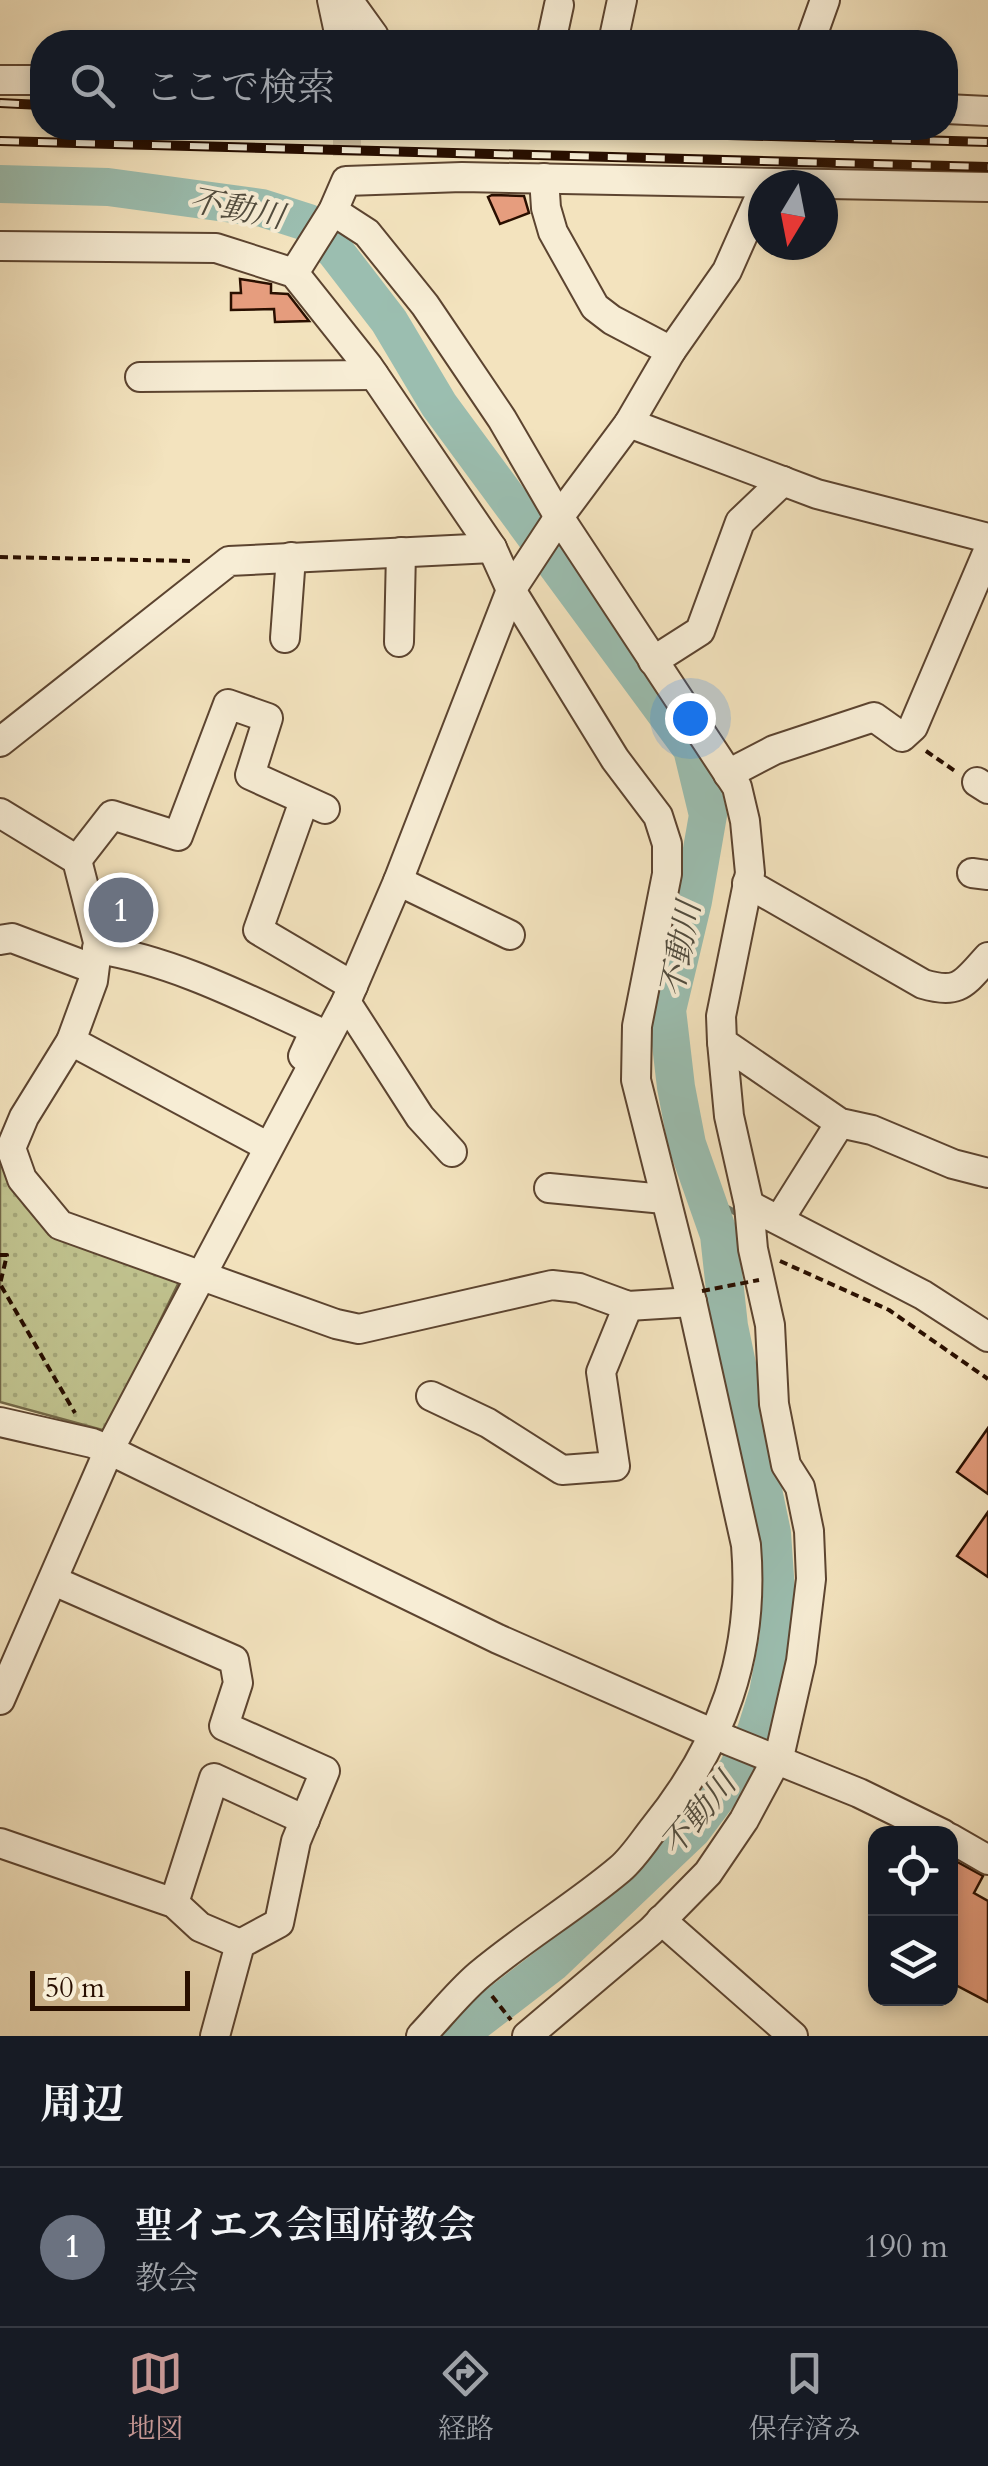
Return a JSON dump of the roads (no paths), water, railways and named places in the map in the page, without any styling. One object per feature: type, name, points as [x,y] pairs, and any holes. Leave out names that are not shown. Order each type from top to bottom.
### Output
[{"type":"street","points":[[332,0],[338,30]]},
{"type":"street","points":[[348,0],[370,30]]},
{"type":"street","points":[[616,30],[622,0]]},
{"type":"street","points":[[814,30],[825,0]]},
{"type":"street","points":[[554,30],[560,6]]},
{"type":"street","points":[[0,80],[30,80]]},
{"type":"street","points":[[958,110],[988,111]]},
{"type":"street","points":[[294,274],[333,211],[347,172],[404,177],[748,185]]},
{"type":"street","points":[[544,178],[553,232],[596,308],[671,350]]},
{"type":"street","points":[[838,186],[988,187]]},
{"type":"street","points":[[333,211],[368,232],[392,259],[502,419],[559,517],[737,787],[745,821],[750,873],[721,1016],[722,1042],[729,1116],[750,1205],[753,1249],[770,1325],[774,1404],[786,1465],[800,1487],[809,1531],[811,1578],[801,1661],[773,1759],[744,1820],[708,1873],[661,1920],[534,2029]]},
{"type":"street","points":[[0,1700],[54,1581],[100,1446],[201,1273],[350,994],[398,881],[510,590],[629,423],[671,350],[727,270],[748,224]]},
{"type":"street","points":[[0,246],[216,248],[294,274],[374,375],[492,548],[510,590],[615,759],[658,816],[667,844],[666,874],[637,1026],[636,1080],[664,1199],[697,1297],[746,1545],[744,1646],[722,1737],[623,1867],[477,1977],[420,2036]]},
{"type":"street","points":[[140,377],[374,375]]},
{"type":"street","points":[[629,423],[833,498],[988,538]]},
{"type":"street","points":[[653,661],[700,631],[740,522],[784,481]]},
{"type":"street","points":[[0,742],[229,562],[492,548]]},
{"type":"street","points":[[728,774],[774,750],[874,717],[902,737],[914,734],[988,551]]},
{"type":"street","points":[[399,642],[400,552]]},
{"type":"street","points":[[285,638],[291,557]]},
{"type":"street","points":[[77,860],[112,815],[178,836],[228,704],[268,718],[250,775],[315,805],[258,930],[350,994],[420,1118],[452,1152]]},
{"type":"street","points":[[0,812],[77,860],[96,959],[71,1041],[24,1117],[12,1148],[22,1178],[60,1225],[359,1329],[552,1284],[579,1288],[628,1306],[697,1297]]},
{"type":"street","points":[[398,881],[510,935]]},
{"type":"street","points":[[747,883],[923,984],[944,990],[959,988],[988,957]]},
{"type":"street","points":[[0,940],[12,938],[96,959],[137,956],[316,1030],[297,1068],[300,1085]]},
{"type":"street","points":[[71,1041],[267,1146]]},
{"type":"street","points":[[722,1042],[840,1123],[872,1130],[953,1164],[988,1172]]},
{"type":"street","points":[[779,1220],[840,1123]]},
{"type":"street","points":[[550,1188],[664,1199]]},
{"type":"street","points":[[750,1205],[923,1295],[988,1337]]},
{"type":"street","points":[[431,1396],[488,1423],[562,1470],[615,1466],[601,1372],[628,1306]]},
{"type":"street","points":[[0,1422],[100,1446],[483,1632],[859,1793],[926,1826]]},
{"type":"street","points":[[54,1581],[234,1660],[238,1683],[224,1726],[324,1771],[296,1841],[279,1924],[240,1944],[215,2036]]},
{"type":"street","points":[[174,1903],[214,1778],[304,1820]]},
{"type":"street","points":[[0,1843],[174,1903],[200,1927],[240,1944]]},
{"type":"street","points":[[958,1843],[988,1860]]},
{"type":"street","points":[[661,1920],[793,2036]]},
{"type":"waterway","name":"不動川","points":[[0,184],[108,187],[262,208],[309,223],[389,321],[439,405],[692,749],[708,815],[693,901],[667,1010],[687,1144],[719,1235],[729,1326],[772,1533],[779,1635],[756,1731],[737,1770],[692,1830],[552,1963],[457,2036]]},
{"type":"waterway","points":[[705,1196],[742,1216]]},
{"type":"tunnel","points":[[347,140],[347,163]]},
{"type":"railway","points":[[0,103],[30,104]]},
{"type":"railway","points":[[915,140],[988,142]]},
{"type":"railway","points":[[0,141],[988,167]]},
{"type":"place","name":"聖イエス会国府教会","points":[[121,910]]}]
